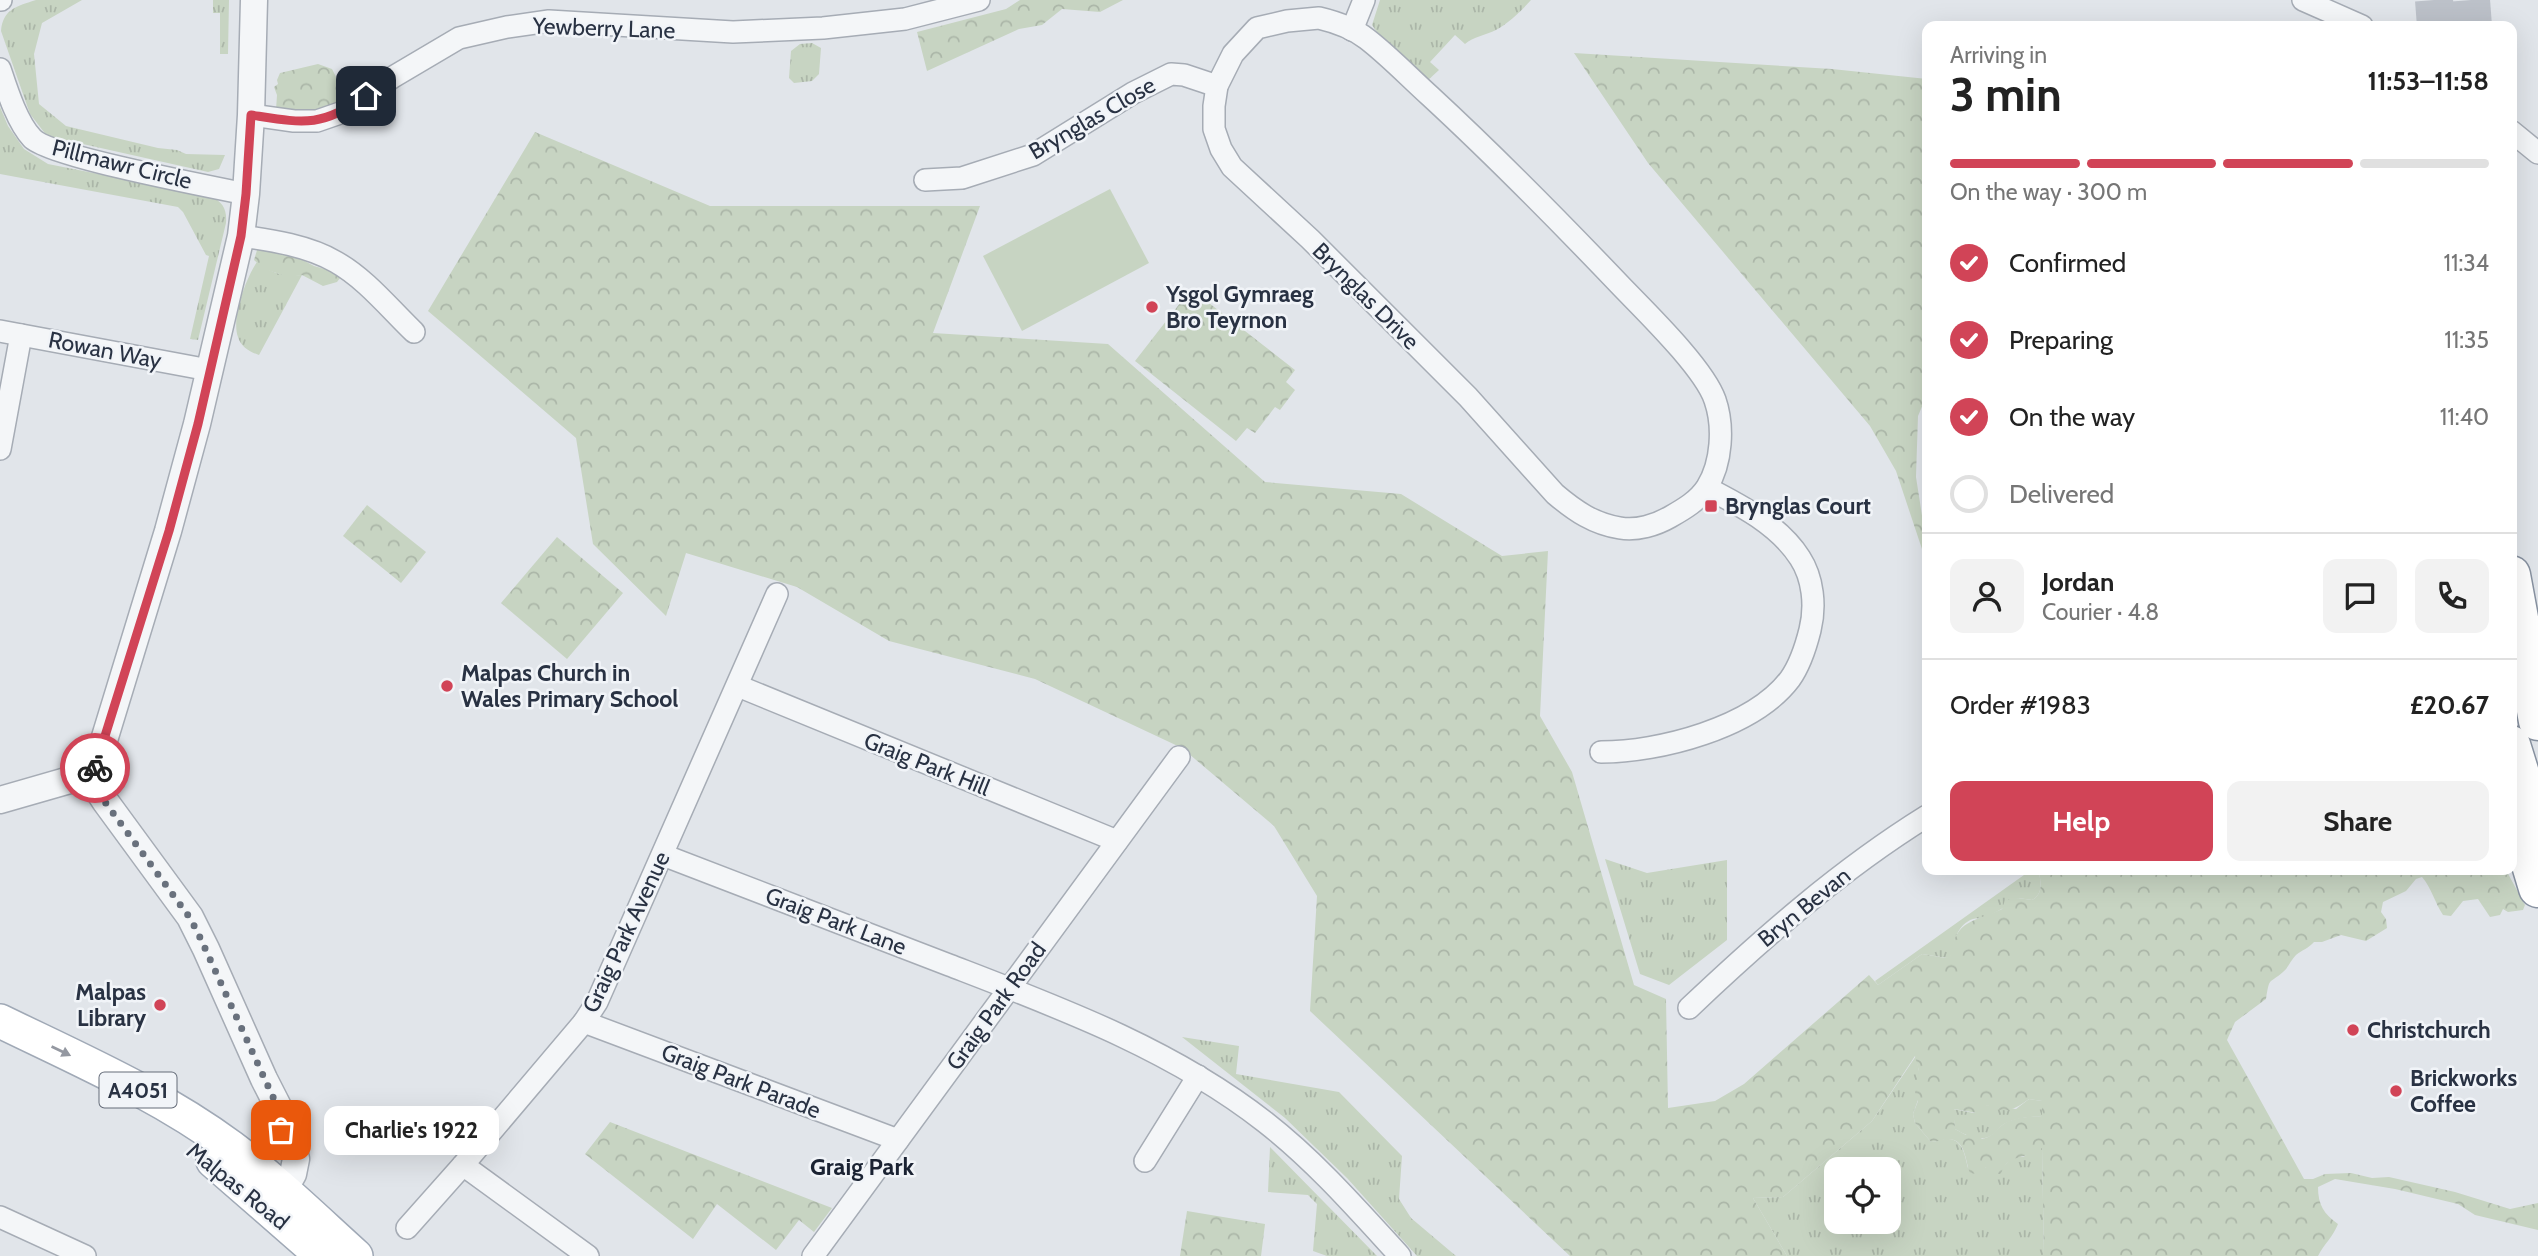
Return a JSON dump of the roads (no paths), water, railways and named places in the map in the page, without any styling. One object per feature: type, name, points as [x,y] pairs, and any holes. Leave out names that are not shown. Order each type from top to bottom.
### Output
[{"type":"highway","points":[[2517,604],[2538,721]]},
{"type":"highway","points":[[2517,764],[2538,831]]},
{"type":"highway","points":[[2517,818],[2537,884]]},
{"type":"main road","name":"Malpas Road","points":[[0,1021],[167,1105],[230,1146],[270,1188],[322,1256]]},
{"type":"main road","name":"Malpas Road","points":[[0,1046],[135,1111],[208,1156],[270,1188],[356,1256]]},
{"type":"street","points":[[254,0],[251,115],[241,236],[198,424],[169,531],[94,773],[96,787],[105,802],[190,918],[290,1130],[296,1159],[293,1174],[270,1188]]},
{"type":"street","name":"Yewberry Lane","points":[[251,115],[317,121],[343,112],[393,77],[459,38],[507,27],[549,21],[711,32],[811,28],[905,19],[979,0]]},
{"type":"street","points":[[1352,30],[1364,0]]},
{"type":"street","points":[[2303,0],[2351,21]]},
{"type":"street","name":"Brynglas Drive","points":[[1319,18],[1336,22],[1352,30],[1384,54],[1501,163],[1652,318],[1709,385],[1720,425],[1720,449],[1707,488],[1691,505],[1658,523],[1642,527],[1622,529],[1604,524],[1584,517],[1569,506],[1555,494],[1468,397],[1310,239],[1232,167],[1221,149],[1214,129],[1217,86],[1233,54],[1257,28],[1287,21],[1319,18]]},
{"type":"street","name":"Pillmawr Circle","points":[[0,69],[12,103],[32,140],[66,154],[246,194]]},
{"type":"street","name":"Brynglas Close","points":[[925,180],[962,178],[1033,155],[1157,79],[1171,74],[1217,86]]},
{"type":"street","points":[[2517,136],[2538,153]]},
{"type":"street","points":[[241,236],[280,241],[335,261],[364,282],[414,332]]},
{"type":"street","name":"Rowan Way","points":[[0,331],[209,370]]},
{"type":"street","points":[[0,449],[22,335]]},
{"type":"street","points":[[1601,752],[1623,752],[1716,730],[1766,703],[1790,678],[1805,649],[1813,618],[1812,586],[1800,559],[1782,536],[1735,502],[1707,488]]},
{"type":"street","name":"Graig Park Avenue","points":[[407,1228],[584,1022],[597,1002],[777,594]]},
{"type":"street","name":"Graig Park Hill","points":[[738,687],[1117,841]]},
{"type":"street","name":"Graig Park Road","points":[[813,1256],[1179,757]]},
{"type":"street","points":[[0,800],[94,773]]},
{"type":"street","name":"Bryn Bevan","points":[[1689,1008],[1746,954],[1810,901],[1864,858],[1922,819]]},
{"type":"street","name":"Graig Park Lane","points":[[663,855],[1094,1022],[1198,1076],[1264,1121],[1301,1152],[1399,1256]]},
{"type":"street","name":"Graig Park Parade","points":[[584,1022],[898,1140]]},
{"type":"street","points":[[1145,1161],[1198,1076]]},
{"type":"street","points":[[463,1165],[588,1256]]},
{"type":"street","points":[[0,1217],[85,1256]]},
{"type":"tunnel","points":[[2434,0],[2436,21]]},
{"type":"tunnel","points":[[2471,0],[2473,21]]},
{"type":"place","name":"Ysgol Gymraeg Bro Teyrnon","points":[[1152,307]]},
{"type":"place","name":"Brynglas Court","points":[[1711,506]]},
{"type":"place","name":"Malpas Church in Wales Primary School","points":[[447,686]]},
{"type":"place","name":"Malpas Library","points":[[160,1005]]},
{"type":"place","name":"Christchurch","points":[[2353,1030]]},
{"type":"place","name":"Brickworks Coffee","points":[[2396,1091]]},
{"type":"place","name":"Charlie's 1922","points":[[281,1130]]},
{"type":"district","name":"Graig Park","points":[[862,1166]]}]
